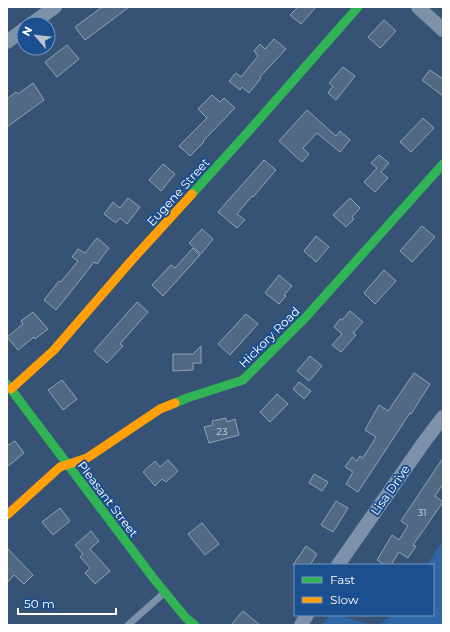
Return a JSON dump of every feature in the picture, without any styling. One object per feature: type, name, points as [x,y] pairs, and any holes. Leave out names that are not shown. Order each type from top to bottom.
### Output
[{"type":"street","points":[[43,16],[55,7]]},
{"type":"street","name":"Eugene Street","points":[[9,386],[54,350],[358,7]]},
{"type":"street","points":[[418,7],[443,30]]},
{"type":"street","points":[[7,42],[16,35]]},
{"type":"street","name":"Hickory Road","points":[[7,515],[60,467],[87,458],[160,409],[187,398],[243,380],[305,318],[443,164]]},
{"type":"street","name":"Pleasant Street","points":[[9,386],[165,592],[186,618],[195,625]]},
{"type":"street","name":"Lisa Drive","points":[[339,564],[443,416]]},
{"type":"street","points":[[301,625],[306,616]]},
{"type":"lane","points":[[128,625],[165,592]]},
{"type":"shaded area","points":[[443,540],[443,625],[377,625],[391,616],[434,616],[434,564],[428,564]]},
{"type":"shaded area","points":[[330,616],[341,616],[372,625],[321,625]]},
{"type":"building","points":[[102,7],[129,7],[85,40],[75,27]]},
{"type":"building","points":[[298,7],[316,7],[301,24],[290,15]]},
{"type":"building","points":[[384,20],[396,31],[380,48],[368,37]]},
{"type":"building","points":[[274,39],[286,49],[260,77],[261,78],[249,93],[242,87],[240,90],[229,81],[236,73],[241,77],[258,56],[254,51],[260,44],[265,49]]},
{"type":"building","points":[[67,45],[79,59],[57,77],[45,62],[53,56],[56,56],[56,54]]},
{"type":"building","points":[[343,67],[355,76],[336,100],[328,93],[333,86],[329,83]]},
{"type":"building","points":[[430,70],[443,79],[443,96],[422,80]]},
{"type":"building","points":[[33,83],[44,100],[7,127],[7,99],[16,92],[18,94]]},
{"type":"building","points":[[212,95],[220,102],[224,98],[235,108],[190,156],[179,146],[207,118],[198,109]]},
{"type":"building","points":[[307,110],[336,136],[340,131],[350,140],[340,152],[317,133],[303,148],[309,154],[302,162],[279,141]]},
{"type":"building","points":[[423,118],[434,128],[411,152],[400,142]]},
{"type":"building","points":[[379,155],[389,163],[381,172],[388,178],[375,192],[364,182],[377,168],[371,163]]},
{"type":"building","points":[[264,160],[276,170],[237,214],[245,220],[237,228],[218,212]]},
{"type":"building","points":[[163,164],[175,174],[161,191],[149,180]]},
{"type":"building","points":[[128,198],[140,207],[127,224],[120,218],[116,223],[104,214],[113,202],[120,208]]},
{"type":"building","points":[[350,198],[360,208],[352,217],[354,219],[346,227],[333,215]]},
{"type":"building","points":[[422,226],[435,237],[412,262],[400,251]]},
{"type":"building","points":[[202,229],[213,239],[201,254],[189,243]]},
{"type":"building","points":[[316,236],[329,247],[316,262],[304,251]]},
{"type":"building","points":[[97,238],[109,248],[97,264],[94,262],[56,310],[44,300],[78,261],[72,257],[78,249],[85,253]]},
{"type":"building","points":[[193,248],[200,255],[163,296],[152,285],[171,265],[175,268]]},
{"type":"building","points":[[384,270],[396,281],[375,304],[364,293]]},
{"type":"building","points":[[279,275],[292,286],[284,295],[286,296],[279,304],[265,293]]},
{"type":"building","points":[[137,302],[148,312],[120,344],[123,346],[107,363],[94,351]]},
{"type":"building","points":[[350,311],[363,322],[353,333],[356,335],[341,352],[332,345],[342,334],[334,327],[340,319],[342,320]]},
{"type":"building","points":[[33,312],[48,329],[35,339],[34,337],[18,350],[7,337],[23,324],[21,321]]},
{"type":"building","points":[[246,314],[258,324],[230,355],[218,344]]},
{"type":"building","points":[[201,346],[201,363],[193,363],[193,370],[173,371],[173,354],[192,355]]},
{"type":"building","points":[[310,356],[322,366],[309,381],[297,371]]},
{"type":"building","points":[[414,373],[430,384],[358,492],[346,484],[353,472],[345,467],[352,457],[357,461],[360,456],[363,458],[376,437],[365,430],[379,405],[388,411]]},
{"type":"building","points":[[62,380],[77,399],[63,410],[48,390]]},
{"type":"building","points":[[299,382],[311,391],[304,399],[293,389]]},
{"type":"building","points":[[277,394],[288,404],[270,422],[260,412]]},
{"type":"building","points":[[226,418],[227,422],[235,419],[239,435],[209,443],[204,427],[213,425],[212,421]]},
{"type":"building","points":[[15,441],[24,453],[7,467],[7,446]]},
{"type":"building","points":[[443,458],[443,484],[435,496],[443,502],[413,545],[416,546],[408,558],[399,552],[392,564],[383,564],[377,560],[392,535],[399,540],[408,526],[401,521]]},
{"type":"building","points":[[168,460],[178,471],[166,482],[162,479],[155,486],[143,472],[155,461],[160,467]]},
{"type":"building","points":[[314,474],[328,482],[322,491],[309,483]]},
{"type":"building","points":[[336,501],[348,508],[333,532],[321,525]]},
{"type":"building","points":[[60,508],[70,521],[53,535],[42,522]]},
{"type":"building","points":[[202,523],[219,544],[205,555],[188,534]]},
{"type":"building","points":[[91,531],[99,541],[90,549],[110,571],[95,584],[85,573],[90,568],[80,557],[83,554],[75,545]]},
{"type":"building","points":[[306,546],[317,554],[311,564],[293,565]]},
{"type":"building","points":[[7,548],[33,575],[24,584],[14,575],[7,583]]},
{"type":"building","points":[[243,611],[260,625],[231,625]]},
{"type":"traffic: fast","points":[[192,194],[358,7]]},
{"type":"traffic: fast","points":[[175,403],[243,380],[305,318],[443,164]]},
{"type":"traffic: fast","points":[[7,384],[154,579],[186,618],[195,625]]},
{"type":"traffic: slow","points":[[11,389],[54,350],[131,261],[192,194]]},
{"type":"traffic: slow","points":[[7,515],[60,467],[87,458],[160,409],[175,403]]}]
